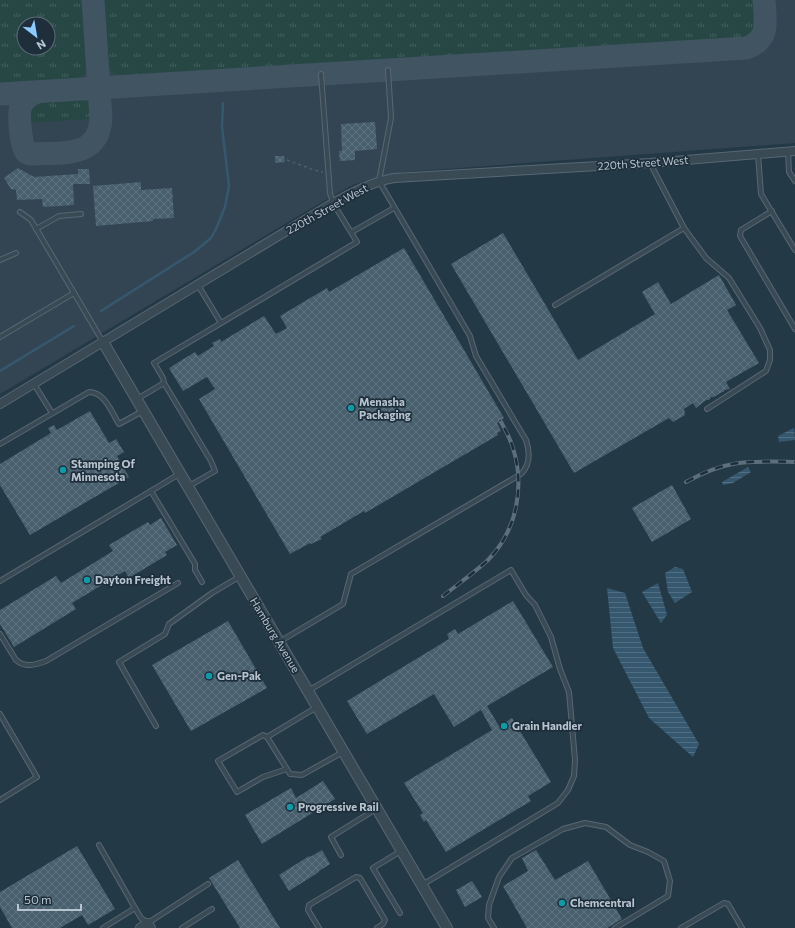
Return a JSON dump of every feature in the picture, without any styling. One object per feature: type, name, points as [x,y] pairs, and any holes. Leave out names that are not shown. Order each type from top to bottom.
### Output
[{"type":"street","name":"220th Street West","points":[[0,404],[333,203],[355,191],[379,182],[394,178],[650,163],[791,151]]},
{"type":"street","name":"Hamburg Avenue","points":[[103,342],[447,928]]},
{"type":"street","points":[[140,928],[150,926]]},
{"type":"lane","points":[[279,642],[343,604],[351,574],[521,474],[526,466],[529,454],[526,440],[476,356],[470,336],[379,182],[391,118],[388,70]]},
{"type":"lane","points":[[188,487],[214,471],[211,461],[164,383],[163,378],[154,363],[357,242],[333,203],[330,193],[321,74]]},
{"type":"lane","points":[[791,151],[789,172],[795,182]]},
{"type":"lane","points":[[758,153],[761,194],[795,250]]},
{"type":"lane","points":[[650,163],[684,228],[706,258],[729,278],[763,333],[771,356],[766,371],[707,409]]},
{"type":"lane","points":[[352,232],[394,208]]},
{"type":"lane","points":[[772,211],[741,230],[740,236],[795,329]]},
{"type":"lane","points":[[20,212],[31,220],[103,342]]},
{"type":"lane","points":[[36,229],[59,216],[81,214]]},
{"type":"lane","points":[[555,305],[684,228]]},
{"type":"lane","points":[[0,260],[16,253]]},
{"type":"lane","points":[[198,285],[221,323]]},
{"type":"lane","points":[[0,337],[74,293]]},
{"type":"lane","points":[[136,399],[164,383]]},
{"type":"lane","points":[[34,384],[52,413]]},
{"type":"lane","points":[[0,444],[87,393],[92,392],[98,394],[105,400],[119,424],[143,410]]},
{"type":"lane","points":[[0,581],[180,474]]},
{"type":"lane","points":[[151,491],[195,564],[195,570],[202,582]]},
{"type":"lane","points":[[308,692],[511,570],[534,605],[551,637],[569,692],[575,760],[574,776],[571,785],[558,803],[422,885]]},
{"type":"lane","points":[[156,726],[119,662],[165,634],[169,624],[212,593],[240,576]]},
{"type":"lane","points":[[0,634],[16,660],[20,663],[29,665],[40,663],[46,661],[178,583]]},
{"type":"lane","points":[[287,769],[263,777],[237,792],[218,760],[263,735],[267,737],[317,707]]},
{"type":"lane","points":[[0,714],[37,777],[0,800]]},
{"type":"lane","points":[[267,737],[290,774],[302,775],[343,751]]},
{"type":"lane","points":[[341,855],[331,837],[377,809]]},
{"type":"lane","points":[[494,928],[488,918],[490,905],[499,877],[512,858],[564,829],[585,823],[606,827],[630,844],[664,861],[670,881],[668,896],[615,928]]},
{"type":"lane","points":[[99,845],[141,918],[150,926],[208,884]]},
{"type":"lane","points":[[400,913],[373,868],[402,851]]},
{"type":"lane","points":[[319,928],[308,910],[309,905],[356,877],[360,878],[385,920],[383,924],[377,928]]},
{"type":"lane","points":[[681,928],[724,903],[728,904],[742,928]]},
{"type":"lane","points":[[102,928],[135,908]]},
{"type":"lane","points":[[182,928],[212,909]]},
{"type":"path","points":[[287,160],[314,170],[329,173]]},
{"type":"shaded area","points":[[0,0],[795,0],[795,143],[404,172],[386,175],[350,186],[0,394]]},
{"type":"shaded area","points":[[794,428],[795,440],[779,442],[778,436]]},
{"type":"shaded area","points":[[748,467],[751,472],[733,483],[723,485],[722,482]]},
{"type":"shaded area","points":[[675,567],[683,569],[692,592],[675,603],[668,592],[665,573]]},
{"type":"shaded area","points":[[658,583],[667,615],[661,623],[642,592]]},
{"type":"shaded area","points":[[607,588],[625,593],[643,648],[699,744],[693,757],[649,718],[613,648]]},
{"type":"green space","points":[[0,0],[83,0],[85,4],[89,65],[85,74],[71,82],[0,86]]},
{"type":"green space","points":[[103,0],[757,0],[758,16],[756,28],[749,37],[733,41],[125,78],[114,73],[106,63]]},
{"type":"green space","points":[[83,99],[88,103],[92,110],[90,119],[30,123],[28,119],[28,110],[38,100]]},
{"type":"building","points":[[375,122],[377,149],[355,151],[355,160],[340,161],[339,151],[342,151],[341,124]]},
{"type":"building","points":[[275,156],[284,156],[285,162],[275,163]]},
{"type":"building","points":[[18,168],[34,177],[78,174],[78,169],[89,169],[90,184],[73,184],[74,205],[43,207],[42,199],[17,200],[16,190],[11,189],[4,178]]},
{"type":"building","points":[[141,182],[141,190],[172,188],[174,218],[96,226],[93,186]]},
{"type":"building","points":[[503,233],[578,360],[655,314],[642,292],[658,282],[671,304],[719,275],[736,305],[727,310],[759,363],[726,382],[730,389],[724,390],[724,392],[711,397],[709,400],[706,400],[696,408],[693,403],[684,409],[685,415],[673,422],[669,418],[574,473],[451,264]]},
{"type":"building","name":"Menasha Packaging","points":[[404,248],[504,418],[497,423],[501,431],[497,433],[498,435],[365,513],[364,511],[320,537],[322,539],[311,544],[310,543],[290,554],[199,399],[215,389],[207,377],[183,391],[169,368],[195,352],[198,356],[214,346],[212,343],[220,339],[221,342],[264,316],[276,334],[287,328],[280,316],[327,288],[329,292]]},
{"type":"building","name":"Stamping Of Minnesota","points":[[90,411],[109,443],[116,439],[124,452],[117,456],[129,477],[30,535],[0,485],[0,464],[51,433],[48,428],[54,425],[57,430]]},
{"type":"building","points":[[672,485],[691,519],[652,542],[632,508]]},
{"type":"building","name":"Dayton Freight","points":[[161,518],[177,545],[165,552],[167,555],[129,578],[125,571],[72,603],[76,609],[14,647],[0,624],[0,610],[56,576],[61,583],[113,551],[109,545],[148,522],[150,525]]},
{"type":"building","name":"Grain Handler","points":[[513,601],[553,667],[487,706],[499,726],[512,718],[551,782],[528,796],[531,801],[446,852],[426,820],[424,822],[420,815],[423,813],[404,783],[492,730],[481,710],[454,727],[434,694],[367,734],[347,701],[449,639],[447,634],[455,629],[458,634]]},
{"type":"building","name":"Gen-Pak","points":[[228,621],[267,688],[191,731],[152,665]]},
{"type":"building","name":"Progressive Rail","points":[[323,781],[335,799],[262,844],[245,815],[291,788],[296,798]]},
{"type":"building","points":[[77,846],[115,909],[88,925],[82,915],[60,928],[12,928],[0,907],[0,892]]},
{"type":"building","points":[[322,850],[330,864],[289,891],[279,875],[309,856],[310,857]]},
{"type":"building","name":"Chemcentral","points":[[536,850],[555,880],[588,861],[622,919],[607,928],[527,928],[503,886],[528,871],[522,858]]},
{"type":"building","points":[[238,860],[280,928],[240,928],[209,878]]},
{"type":"building","points":[[472,881],[482,897],[465,907],[456,890]]},
{"type":"waterway","points":[[101,311],[194,252],[211,238],[225,207],[229,186],[222,127],[223,103]]},
{"type":"waterway","points":[[0,371],[74,326]]},
{"type":"taxiway","points":[[37,92],[26,99],[20,110],[21,136],[26,152],[30,154],[65,153],[76,151],[93,141],[99,132],[101,118],[93,0]]},
{"type":"taxiway","points":[[0,94],[746,48],[760,40],[763,35],[765,28],[764,0]]},
{"type":"railway","points":[[443,596],[488,560],[506,536],[512,522],[518,492],[517,463],[506,430],[500,420]]},
{"type":"railway","points":[[686,482],[701,474],[726,465],[764,461],[795,462]]},
{"type":"place","name":"Menasha Packaging","points":[[351,408]]},
{"type":"place","name":"Stamping Of Minnesota","points":[[63,470]]},
{"type":"place","name":"Dayton Freight","points":[[87,580]]},
{"type":"place","name":"Gen-Pak","points":[[209,676]]},
{"type":"place","name":"Grain Handler","points":[[504,726]]},
{"type":"place","name":"Progressive Rail","points":[[290,807]]},
{"type":"place","name":"Chemcentral","points":[[562,903]]}]
